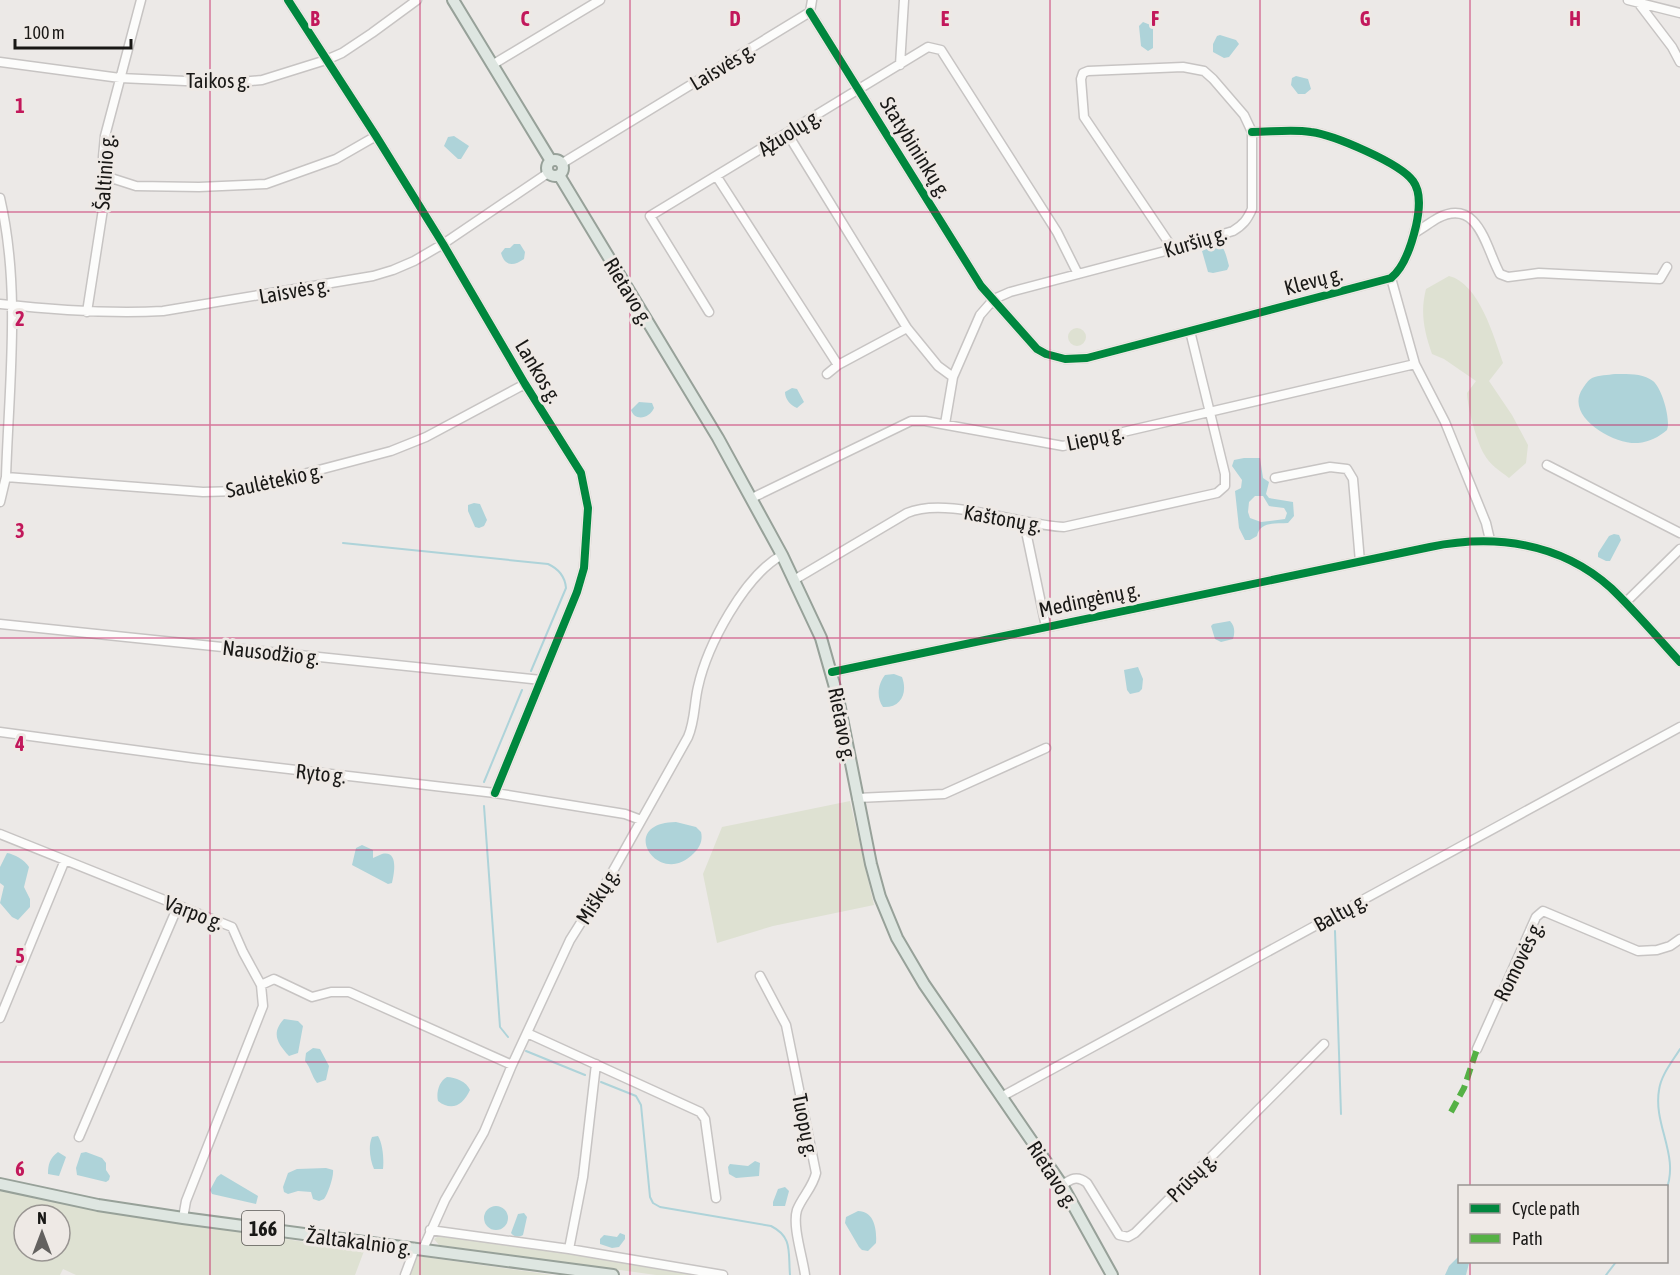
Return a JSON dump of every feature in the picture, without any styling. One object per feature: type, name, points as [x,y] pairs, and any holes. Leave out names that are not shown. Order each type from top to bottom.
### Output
[{"type":"main road","name":"Rietavo g.","points":[[453,0],[718,438],[782,555],[821,638],[832,672],[857,798],[880,897],[897,938],[924,984],[1062,1185],[1112,1275]]},
{"type":"main road","name":"Žaltakalnio g.","points":[[0,1184],[183,1218],[614,1275]]},
{"type":"street","name":"Šaltinio g.","points":[[87,312],[108,177],[104,157],[105,136],[141,0]]},
{"type":"street","name":"Lankos g.","points":[[288,0],[443,244],[525,384],[581,473],[588,508],[584,568],[577,592],[495,793]]},
{"type":"street","name":"Taikos g.","points":[[0,62],[120,78],[228,83],[262,80],[326,60],[372,33],[417,0]]},
{"type":"street","points":[[492,65],[600,0]]},
{"type":"street","points":[[810,12],[812,0]]},
{"type":"street","points":[[900,65],[904,0]]},
{"type":"street","points":[[1628,0],[1640,5],[1680,13]]},
{"type":"street","points":[[1640,5],[1672,46],[1680,62]]},
{"type":"street","name":"Statybininkų g.","points":[[810,12],[981,286],[994,299]]},
{"type":"street","name":"Laisvės g.","points":[[0,304],[87,312],[163,311],[373,276],[414,261],[443,244],[555,168],[810,12]]},
{"type":"street","name":"Ąžuolų g.","points":[[709,312],[650,216],[928,47],[941,50],[1057,232],[1078,274]]},
{"type":"street","points":[[1173,249],[1084,117],[1081,79],[1088,71],[1183,67],[1204,72],[1244,115],[1252,132],[1313,132],[1360,148],[1400,170],[1413,180],[1417,188],[1419,208],[1414,234],[1402,265],[1397,274],[1391,278],[1415,364],[1445,422],[1486,523],[1490,540]]},
{"type":"street","name":"Kuršių g.","points":[[994,299],[1010,292],[1173,249],[1233,231],[1241,226],[1248,219],[1252,209],[1252,132]]},
{"type":"street","points":[[787,133],[907,328],[938,366],[953,377]]},
{"type":"street","points":[[108,177],[136,186],[219,187],[266,184],[336,159],[376,136]]},
{"type":"street","points":[[717,177],[838,365]]},
{"type":"street","points":[[0,198],[7,229],[12,306],[6,477],[0,502]]},
{"type":"street","points":[[1414,234],[1438,218],[1451,214],[1463,215],[1474,220],[1481,230],[1500,274],[1508,277],[1539,273],[1660,279],[1667,267]]},
{"type":"street","name":"Klevų g.","points":[[994,299],[1037,349],[1065,359],[1087,357],[1391,278]]},
{"type":"street","points":[[945,424],[953,377],[980,315],[994,299]]},
{"type":"street","points":[[827,374],[838,365],[907,328]]},
{"type":"street","points":[[1190,331],[1210,411]]},
{"type":"street","name":"Liepų g.","points":[[752,498],[911,421],[945,424],[1063,446],[1415,364]]},
{"type":"street","name":"Saulėtekio g.","points":[[6,477],[202,492],[239,491],[391,451],[426,436],[525,384]]},
{"type":"street","name":"Kaštonų g.","points":[[794,580],[916,509],[946,507],[1054,527],[1074,527],[1217,493],[1225,486],[1225,474],[1210,411]]},
{"type":"street","points":[[1547,465],[1680,533]]},
{"type":"street","points":[[1275,478],[1330,466],[1347,469],[1353,479],[1356,563]]},
{"type":"street","points":[[1024,522],[1023,528],[1046,627]]},
{"type":"street","name":"Medingėnų g.","points":[[832,672],[1451,542],[1490,540],[1527,545],[1567,560],[1596,577],[1625,603],[1680,662]]},
{"type":"street","points":[[1625,603],[1680,549]]},
{"type":"street","name":"Miškų g.","points":[[405,1275],[484,1132],[526,1033],[570,940],[609,878],[691,730],[698,687],[722,625],[749,584],[768,563],[782,555]]},
{"type":"street","name":"Nausodžio g.","points":[[0,624],[542,680]]},
{"type":"street","name":"Baltų g.","points":[[1001,1097],[1680,727]]},
{"type":"street","name":"Ryto g.","points":[[0,732],[192,758],[495,793],[625,814],[641,820]]},
{"type":"street","points":[[857,798],[944,794],[1046,747]]},
{"type":"street","name":"Varpo g.","points":[[0,834],[232,927],[261,985]]},
{"type":"street","points":[[0,1018],[65,860]]},
{"type":"street","points":[[79,1137],[178,906]]},
{"type":"street","name":"Romovės g.","points":[[1477,1049],[1536,917],[1543,911],[1638,951],[1657,950],[1670,946],[1680,939]]},
{"type":"street","name":"Tuopų g.","points":[[760,976],[786,1025],[816,1173],[796,1212],[796,1225],[805,1275]]},
{"type":"street","points":[[183,1218],[186,1202],[263,1006],[261,985],[274,979],[312,997],[331,992],[349,992],[512,1065]]},
{"type":"street","points":[[526,1033],[700,1112],[705,1119],[716,1198]]},
{"type":"street","name":"Prūsų g.","points":[[1062,1185],[1076,1178],[1082,1178],[1119,1235],[1128,1238],[1324,1044]]},
{"type":"street","points":[[568,1249],[583,1177],[596,1064]]},
{"type":"street","points":[[430,1230],[568,1249],[723,1275]]},
{"type":"shaded area","points":[[1449,276],[1460,281],[1469,289],[1484,312],[1503,363],[1489,381],[1512,415],[1528,445],[1526,463],[1509,478],[1486,458],[1475,433],[1467,393],[1476,381],[1444,359],[1432,354],[1429,346],[1423,314],[1426,289]]},
{"type":"shaded area","points":[[1073,328],[1081,328],[1086,333],[1084,344],[1073,346],[1068,341],[1068,333]]},
{"type":"shaded area","points":[[850,801],[874,905],[773,926],[717,943],[703,874],[722,827]]},
{"type":"shaded area","points":[[0,1190],[59,1203],[12,1203],[12,1263],[72,1263],[72,1206],[364,1251],[355,1275],[76,1275],[63,1269],[60,1275],[0,1275]]},
{"type":"shaded area","points":[[439,1236],[569,1253],[704,1275],[656,1275],[439,1245],[434,1239]]},
{"type":"shaded area","points":[[417,1256],[553,1275],[410,1275]]},
{"type":"water","points":[[1143,22],[1153,26],[1153,48],[1148,51],[1141,46],[1139,26]]},
{"type":"water","points":[[1220,35],[1236,40],[1239,44],[1229,57],[1224,58],[1213,52],[1213,44]]},
{"type":"water","points":[[1296,76],[1308,79],[1311,89],[1305,94],[1298,94],[1291,85],[1292,78]]},
{"type":"water","points":[[454,136],[469,146],[461,159],[458,159],[444,146],[448,137]]},
{"type":"water","points":[[1213,243],[1220,245],[1224,251],[1229,266],[1227,270],[1208,272],[1202,251],[1211,247]]},
{"type":"water","points":[[514,244],[520,244],[525,252],[524,259],[510,264],[505,261],[501,253],[505,248],[510,248]]},
{"type":"water","points":[[1615,374],[1639,375],[1653,381],[1660,390],[1665,404],[1668,419],[1667,430],[1646,442],[1628,442],[1605,434],[1585,418],[1580,409],[1579,398],[1585,385],[1592,378]]},
{"type":"water","points":[[792,388],[797,389],[804,402],[797,408],[788,402],[785,395],[785,392]]},
{"type":"water","points":[[639,402],[652,403],[654,408],[646,416],[636,416],[631,410]]},
{"type":"water","points":[[1260,458],[1263,478],[1269,482],[1266,494],[1269,498],[1293,502],[1294,516],[1288,523],[1265,526],[1261,528],[1257,536],[1245,540],[1239,528],[1235,491],[1241,488],[1242,480],[1232,466],[1234,460]],"holes":[[[1255,496],[1263,496],[1269,506],[1284,508],[1287,513],[1285,519],[1261,522],[1250,518],[1249,502]]]},
{"type":"water","points":[[480,504],[487,520],[484,526],[479,528],[475,527],[468,511],[468,505]]},
{"type":"water","points":[[1619,535],[1621,540],[1610,561],[1606,561],[1598,557],[1598,553],[1609,536]]},
{"type":"water","points":[[1230,621],[1234,630],[1233,639],[1221,642],[1215,639],[1211,626]]},
{"type":"water","points":[[1138,667],[1143,679],[1142,689],[1130,694],[1127,690],[1124,670]]},
{"type":"water","points":[[894,674],[902,677],[904,683],[902,698],[894,705],[883,707],[879,695],[881,682],[885,675]]},
{"type":"water","points":[[676,822],[696,827],[701,832],[701,841],[694,853],[681,862],[668,864],[657,860],[649,852],[646,842],[648,832],[658,825]]},
{"type":"water","points":[[362,845],[373,850],[373,858],[382,854],[391,856],[394,864],[392,883],[388,884],[352,865],[356,848]]},
{"type":"water","points":[[7,853],[19,858],[29,867],[24,887],[30,899],[30,907],[18,920],[12,917],[0,903],[4,886],[0,883],[0,867]]},
{"type":"water","points":[[284,1019],[298,1021],[303,1026],[298,1053],[289,1056],[277,1038],[278,1029]]},
{"type":"water","points":[[313,1048],[320,1049],[329,1066],[326,1080],[317,1083],[305,1061],[306,1053]]},
{"type":"water","points":[[447,1077],[460,1080],[470,1090],[464,1100],[457,1105],[448,1106],[438,1101],[439,1088]]},
{"type":"water","points":[[378,1136],[383,1152],[383,1169],[374,1169],[371,1157],[372,1137]]},
{"type":"water","points":[[58,1152],[66,1157],[59,1176],[48,1174],[50,1162]]},
{"type":"water","points":[[86,1152],[102,1158],[106,1163],[109,1180],[106,1182],[77,1175],[76,1168],[81,1153]]},
{"type":"water","points":[[755,1161],[760,1163],[759,1176],[736,1178],[729,1174],[730,1164],[748,1166]]},
{"type":"water","points":[[326,1168],[333,1170],[333,1173],[324,1199],[319,1201],[313,1199],[311,1192],[298,1191],[288,1194],[284,1192],[283,1187],[288,1173],[297,1169]]},
{"type":"water","points":[[221,1174],[258,1196],[256,1204],[212,1194],[210,1190]]},
{"type":"water","points":[[785,1187],[789,1191],[785,1206],[773,1206],[778,1189]]},
{"type":"water","points":[[496,1206],[505,1209],[508,1218],[505,1227],[496,1230],[487,1227],[484,1218],[487,1209]]},
{"type":"water","points":[[858,1211],[868,1214],[875,1227],[876,1243],[868,1251],[859,1247],[845,1223],[846,1217]]},
{"type":"water","points":[[524,1213],[527,1217],[523,1235],[518,1237],[511,1233],[518,1214]]},
{"type":"water","points":[[620,1233],[625,1235],[625,1239],[619,1247],[612,1248],[600,1244],[600,1239],[604,1235],[617,1237]]},
{"type":"water","points":[[1458,1257],[1458,1263],[1469,1263],[1466,1275],[1445,1275],[1449,1266]]},
{"type":"waterway","points":[[343,543],[548,564],[555,568],[563,576],[566,588],[531,671]]},
{"type":"waterway","points":[[484,782],[522,690]]},
{"type":"waterway","points":[[484,806],[500,1027],[508,1037]]},
{"type":"waterway","points":[[1335,931],[1341,1114]]},
{"type":"waterway","points":[[1667,1185],[1670,1165],[1658,1103],[1659,1090],[1664,1074],[1680,1049]]},
{"type":"waterway","points":[[526,1051],[585,1075]]},
{"type":"waterway","points":[[601,1082],[636,1096],[641,1105],[650,1197],[653,1203],[660,1207],[771,1226],[778,1230],[786,1240],[790,1275]]},
{"type":"waterway","points":[[1606,1275],[1615,1263]]},
{"type":"marked path","points":[[1451,1112],[1464,1088],[1477,1049]]},
{"type":"cycle path","points":[[288,0],[443,244],[525,384],[581,473],[588,508],[584,568],[577,592],[495,793]]},
{"type":"cycle path","points":[[810,12],[981,286],[1037,349],[1046,354],[1065,359],[1087,358],[1391,278],[1396,273],[1410,247],[1419,209],[1418,191],[1406,174],[1381,158],[1321,134],[1296,131],[1252,132]]},
{"type":"cycle path","points":[[832,672],[1430,547],[1478,541],[1525,545],[1548,551],[1591,572],[1620,597],[1680,662]]}]
